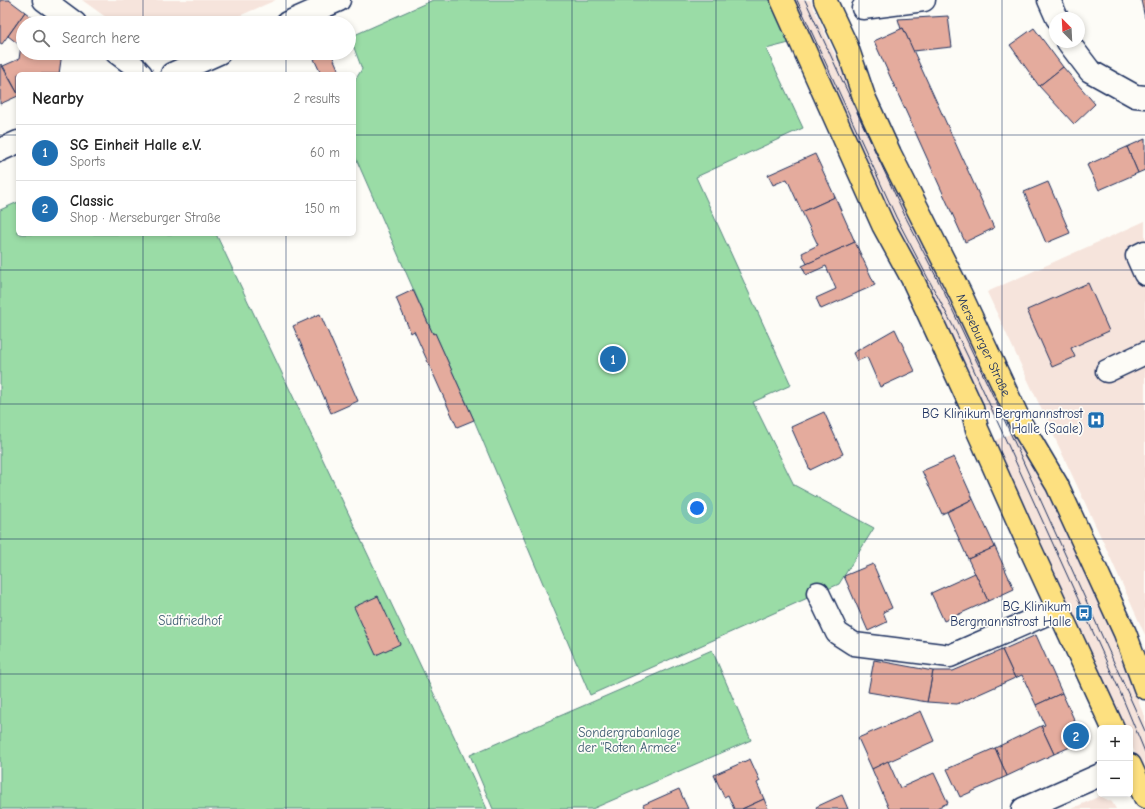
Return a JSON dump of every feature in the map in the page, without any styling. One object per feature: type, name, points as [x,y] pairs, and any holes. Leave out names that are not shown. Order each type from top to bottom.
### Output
[{"type":"main road","points":[[782,0],[883,224],[912,278],[972,408],[978,429],[1112,725]]},
{"type":"main road","name":"Merseburger Straße","points":[[826,0],[847,47],[864,97],[890,154],[960,293],[1015,411],[1057,485],[1125,633],[1145,688]]},
{"type":"main road","points":[[1133,771],[1145,797]]},
{"type":"street","points":[[44,0],[66,16]]},
{"type":"street","points":[[303,16],[338,0]]},
{"type":"street","points":[[863,8],[924,0]]},
{"type":"street","points":[[1049,0],[1054,12]]},
{"type":"street","points":[[1073,48],[1090,71],[1135,96],[1145,97]]},
{"type":"street","points":[[127,60],[139,72]]},
{"type":"street","points":[[176,72],[203,60]]},
{"type":"street","points":[[0,150],[16,143]]},
{"type":"street","points":[[1145,252],[1137,256],[1145,274]]},
{"type":"street","points":[[1106,370],[1145,353]]},
{"type":"street","points":[[818,593],[836,633],[854,644],[950,656],[1030,623],[1058,609]]},
{"type":"street","points":[[1023,809],[1097,776]]},
{"type":"shaded area","points":[[82,0],[276,0],[239,16],[104,16]]},
{"type":"shaded area","points":[[792,0],[810,0],[856,101],[1007,415],[1006,417],[998,417],[987,410],[944,320],[888,211]]},
{"type":"shaded area","name":"BG Klinikum Bergmannstrost Halle (Saale)","points":[[1145,221],[1145,635],[987,292]]},
{"type":"shaded area","points":[[1014,432],[1044,478],[1128,666],[1145,718],[1145,775],[1133,749],[1133,725],[1122,725],[994,441]]},
{"type":"shaded area","points":[[1098,797],[1102,797],[1112,802],[1116,809],[1071,809]]},
{"type":"green space","points":[[433,0],[772,0],[793,42],[766,49],[803,128],[696,177],[791,385],[753,402],[794,485],[874,528],[839,584],[590,695],[474,420],[435,333],[433,334],[356,159],[356,79],[362,69],[356,53],[356,34]]},
{"type":"green space","name":"Südfriedhof","points":[[16,203],[16,236],[217,236],[461,751],[487,809],[0,809],[0,210]]},
{"type":"green space","name":"Sondergrabanlage der \"Roten Armee\"","points":[[712,650],[751,740],[592,809],[493,809],[470,755]]},
{"type":"building","points":[[0,0],[9,0],[25,12],[22,16],[16,16],[16,25],[2,44],[0,43]]},
{"type":"building","points":[[1141,0],[1145,0],[1145,18]]},
{"type":"building","points":[[25,12],[30,16],[22,16]]},
{"type":"building","points":[[948,16],[952,47],[913,51],[903,28],[901,29],[898,19]]},
{"type":"building","points":[[16,25],[16,42],[8,36]]},
{"type":"building","points":[[903,28],[994,228],[965,242],[874,41]]},
{"type":"building","points":[[1034,28],[1063,67],[1039,86],[1010,45]]},
{"type":"building","points":[[17,60],[61,60],[59,72],[16,72],[16,90],[3,66]]},
{"type":"building","points":[[314,60],[334,60],[339,71],[337,72],[320,72]]},
{"type":"building","points":[[1,64],[16,90],[16,97],[0,104]]},
{"type":"building","points":[[1063,67],[1095,104],[1074,124],[1039,86]]},
{"type":"building","points":[[1145,139],[1145,170],[1138,173],[1127,147]]},
{"type":"building","points":[[1127,147],[1138,173],[1099,190],[1087,165]]},
{"type":"building","points":[[815,154],[835,197],[802,212],[787,179],[773,185],[768,175]]},
{"type":"building","points":[[1048,182],[1070,233],[1046,243],[1024,192]]},
{"type":"building","points":[[835,197],[855,242],[807,264],[802,253],[818,245],[802,212]]},
{"type":"building","points":[[855,242],[875,285],[821,309],[816,298],[836,289],[826,266],[806,275],[802,266]]},
{"type":"building","points":[[1088,283],[1109,331],[1071,348],[1075,357],[1052,367],[1027,310]]},
{"type":"building","points":[[413,290],[433,334],[435,333],[474,420],[457,427],[414,331],[411,333],[396,298]]},
{"type":"building","points":[[320,314],[358,401],[331,413],[293,326]]},
{"type":"building","points":[[895,329],[915,371],[880,387],[867,357],[857,361],[853,353]]},
{"type":"building","points":[[824,412],[843,454],[810,470],[791,427]]},
{"type":"building","points":[[954,457],[973,499],[942,514],[922,471]]},
{"type":"building","points":[[973,499],[995,547],[968,559],[947,512]]},
{"type":"building","points":[[995,547],[1014,589],[988,601],[968,559]]},
{"type":"building","points":[[873,564],[892,608],[883,612],[887,622],[868,631],[844,576]]},
{"type":"building","points":[[975,573],[988,601],[944,621],[931,593]]},
{"type":"building","points":[[378,596],[400,644],[376,655],[354,607]]},
{"type":"building","points":[[1036,635],[1062,693],[1036,705],[1022,675],[1015,678],[1002,650]]},
{"type":"building","points":[[1002,650],[1015,678],[957,704],[927,702],[933,671],[953,671]]},
{"type":"building","points":[[874,660],[933,671],[927,702],[868,692]]},
{"type":"building","points":[[1062,693],[1084,741],[1054,754],[1041,726],[1045,725],[1036,705]]},
{"type":"building","points":[[921,711],[934,741],[872,769],[858,738]]},
{"type":"building","points":[[1041,726],[1054,754],[1007,776],[995,748]]},
{"type":"building","points":[[995,748],[1007,776],[960,797],[947,769]]},
{"type":"building","points":[[750,759],[760,781],[757,783],[764,799],[742,809],[734,809],[728,795],[724,797],[714,775]]},
{"type":"building","points":[[888,761],[900,788],[934,773],[948,803],[934,809],[889,809],[872,769]]},
{"type":"building","points":[[679,789],[688,809],[645,809],[643,805]]},
{"type":"building","points":[[842,795],[848,809],[817,809],[816,807]]},
{"type":"building","points":[[764,799],[768,809],[742,809]]},
{"type":"tram line","points":[[797,0],[896,217],[968,357],[1118,687],[1145,752]]},
{"type":"tram line","points":[[805,0],[906,218],[944,292],[1003,417],[1145,731]]},
{"type":"place","name":"SG Einheit Halle e.V.","points":[[613,359]]},
{"type":"place","name":"BG Klinikum Bergmannstrost Halle (Saale)","points":[[1096,420]]},
{"type":"place","name":"BG Klinikum Bergmannstrost Halle","points":[[1084,613]]},
{"type":"place","name":"Classic","points":[[1076,736]]}]
